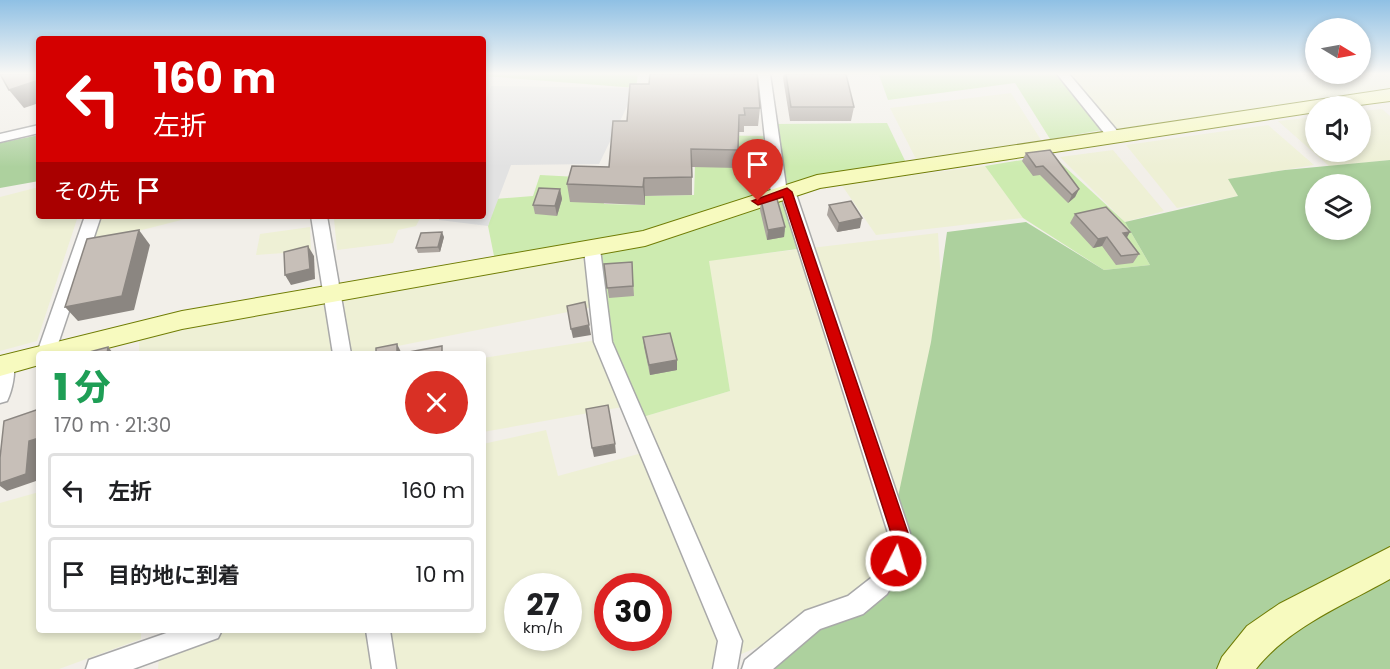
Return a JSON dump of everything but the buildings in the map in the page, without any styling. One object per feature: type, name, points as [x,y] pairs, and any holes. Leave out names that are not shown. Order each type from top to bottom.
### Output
[{"type":"street","points":[[754,669],[813,619],[855,606],[879,586],[896,561],[899,533],[783,193],[769,105]]},
{"type":"street","points":[[1089,105],[1114,136]]},
{"type":"street","points":[[57,351],[182,320],[592,249],[672,230],[783,193],[844,177],[1321,105]]},
{"type":"street","points":[[0,138],[36,130]]},
{"type":"street","points":[[46,351],[92,219]]},
{"type":"street","points":[[321,219],[342,351]]},
{"type":"street","points":[[592,249],[603,342],[730,641],[725,669]]},
{"type":"street","points":[[0,395],[3,366],[36,356]]},
{"type":"street","points":[[1234,669],[1259,638],[1291,616],[1390,562]]},
{"type":"street","points":[[99,669],[201,633]]},
{"type":"street","points":[[378,633],[384,669]]},
{"type":"green space","points":[[912,105],[1019,105],[1041,140],[916,159],[890,108]]},
{"type":"green space","points":[[1029,105],[1088,105],[1108,129],[1050,139]]},
{"type":"green space","points":[[1089,105],[1305,105],[1305,109],[1114,136]]},
{"type":"green space","points":[[1382,109],[1390,116],[1390,160],[1371,162],[1371,110]]},
{"type":"green space","points":[[1305,118],[1305,145],[1278,121]]},
{"type":"green space","points":[[887,123],[908,167],[787,191],[774,124]]},
{"type":"green space","points":[[1268,125],[1305,157],[1305,162],[1314,165],[1229,179],[1238,196],[1177,208],[1126,145]]},
{"type":"green space","points":[[696,135],[772,136],[779,194],[812,247],[709,261],[730,391],[636,419],[603,342],[593,254],[648,234],[496,266],[488,226],[495,199],[533,196],[540,175],[597,178],[604,204],[644,205],[645,196],[694,195]]},
{"type":"green space","points":[[36,136],[36,182],[0,188],[0,143]]},
{"type":"green space","points":[[1113,150],[1164,211],[1125,222],[1060,157]]},
{"type":"green space","points":[[1052,155],[1125,222],[1150,265],[1104,270],[1023,218],[985,166]]},
{"type":"green space","points":[[1390,160],[1390,669],[740,669],[879,586],[931,342],[947,232],[1026,222],[1104,270],[1150,265],[1125,222],[1238,196],[1228,179],[1285,170]]},
{"type":"green space","points":[[1324,162],[1370,162],[1329,166]]},
{"type":"green space","points":[[985,166],[1023,218],[876,235],[841,184]]},
{"type":"green space","points":[[36,188],[36,219],[77,219],[37,341],[0,351],[0,197]]},
{"type":"green space","points":[[92,219],[185,219],[83,245]]},
{"type":"green space","points":[[334,219],[420,219],[416,226],[398,230],[393,243],[337,250]]},
{"type":"green space","points":[[310,227],[311,251],[256,255],[260,234]]},
{"type":"green space","points":[[938,233],[941,283],[899,533],[855,606],[727,660],[724,669],[393,669],[387,633],[486,633],[486,443],[546,430],[558,476],[642,453],[636,419],[730,391],[708,260]]},
{"type":"green space","points":[[589,256],[593,307],[373,351],[346,351],[344,296]]},
{"type":"green space","points":[[327,299],[333,351],[139,351],[139,335]]},
{"type":"green space","points":[[597,340],[622,407],[486,431],[486,358]]},
{"type":"green space","points":[[36,493],[36,633],[141,633],[141,639],[59,669],[0,669],[0,503]]},
{"type":"green space","points":[[201,633],[378,633],[384,669],[158,669],[160,647]]},
{"type":"shaded area","points":[[486,105],[628,105],[599,164],[511,165],[488,226],[439,220],[486,219]]},
{"type":"route","points":[[758,201],[787,192],[899,533],[896,561]]}]
